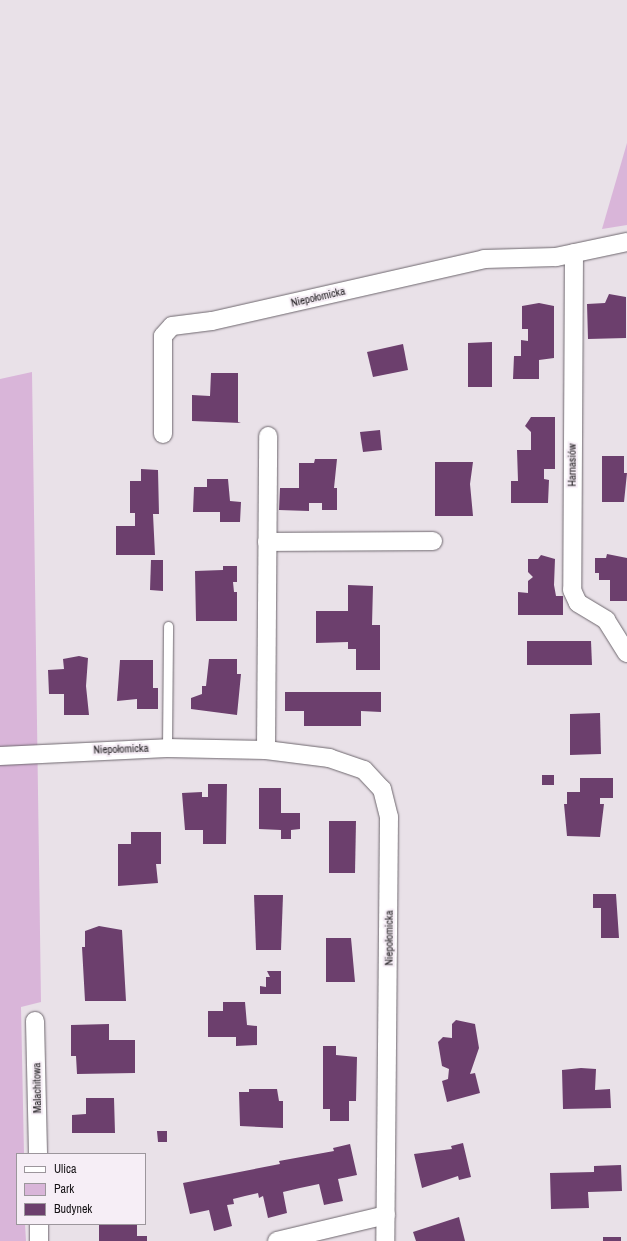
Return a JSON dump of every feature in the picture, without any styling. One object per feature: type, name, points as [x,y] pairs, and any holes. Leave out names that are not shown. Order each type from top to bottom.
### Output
[{"type":"street","name":"Niepołomicka","points":[[162,434],[163,336],[172,326],[212,321],[484,259],[574,253],[627,242]]},
{"type":"street","name":"Harnasiów","points":[[574,253],[572,590],[578,603],[606,620],[627,653]]},
{"type":"street","points":[[266,750],[268,436]]},
{"type":"street","points":[[267,542],[433,540]]},
{"type":"street","name":"Niepołomicka","points":[[0,756],[167,748],[266,750],[329,758],[364,770],[382,789],[389,817],[385,1241]]},
{"type":"street","name":"Malachitowa","points":[[35,1021],[38,1153]]},
{"type":"street","points":[[277,1241],[386,1215]]},
{"type":"street","points":[[39,1225],[39,1241]]},
{"type":"lane","points":[[167,748],[168,626]]},
{"type":"green space","points":[[627,143],[627,225],[602,229]]},
{"type":"green space","points":[[32,372],[41,1002],[21,1007],[24,1153],[16,1153],[16,1225],[25,1225],[26,1241],[0,1241],[0,379]]},
{"type":"building","points":[[609,294],[626,297],[626,338],[588,339],[587,304],[605,303]]},
{"type":"building","points":[[539,303],[554,306],[554,358],[539,360],[539,379],[513,379],[514,356],[521,356],[521,340],[528,341],[528,329],[522,329],[522,306]]},
{"type":"building","points":[[492,342],[492,387],[468,387],[468,343]]},
{"type":"building","points":[[403,344],[408,370],[373,377],[367,352]]},
{"type":"building","points":[[211,373],[238,373],[238,422],[241,423],[192,421],[192,395],[210,396]]},
{"type":"building","points":[[531,417],[555,417],[555,469],[544,469],[544,479],[549,480],[548,503],[511,503],[511,481],[518,481],[517,450],[531,450],[531,432],[525,426]]},
{"type":"building","points":[[380,430],[382,450],[363,452],[360,432]]},
{"type":"building","points":[[602,456],[624,456],[624,473],[627,473],[624,502],[602,502]]},
{"type":"building","points":[[315,459],[337,459],[334,488],[337,488],[337,510],[322,510],[322,503],[309,503],[309,511],[279,510],[280,488],[299,488],[299,463],[314,463]]},
{"type":"building","points":[[435,462],[473,462],[470,484],[473,516],[435,516]]},
{"type":"building","points":[[141,469],[158,470],[159,514],[153,514],[155,555],[116,555],[116,526],[135,526],[135,513],[130,513],[130,481],[141,481]]},
{"type":"building","points":[[207,479],[228,479],[230,501],[241,502],[240,522],[220,522],[220,512],[193,512],[194,487],[207,487]]},
{"type":"building","points":[[607,554],[627,558],[627,601],[610,601],[610,580],[599,580],[599,573],[595,573],[595,558],[606,558]]},
{"type":"building","points":[[541,555],[555,559],[554,585],[556,596],[563,596],[563,615],[518,615],[518,592],[528,593],[528,581],[533,577],[528,572],[528,559],[538,559]]},
{"type":"building","points":[[151,560],[163,560],[163,591],[150,590]]},
{"type":"building","points":[[223,566],[237,566],[237,582],[233,582],[234,592],[237,592],[237,621],[196,621],[195,571],[223,570]]},
{"type":"building","points":[[348,585],[373,586],[372,625],[380,625],[380,670],[356,670],[356,649],[348,649],[348,642],[316,643],[316,611],[348,611]]},
{"type":"building","points":[[527,641],[591,641],[592,665],[527,665]]},
{"type":"building","points":[[79,656],[88,658],[86,686],[89,715],[64,715],[64,694],[49,694],[48,670],[64,669],[63,659]]},
{"type":"building","points":[[209,659],[237,659],[237,674],[241,674],[237,715],[191,709],[191,698],[202,694],[202,686],[206,686]]},
{"type":"building","points":[[120,660],[153,660],[153,688],[158,688],[158,709],[137,709],[137,699],[117,701]]},
{"type":"building","points":[[285,692],[381,692],[381,712],[361,711],[361,726],[304,726],[304,711],[285,711]]},
{"type":"building","points":[[600,713],[601,754],[570,755],[570,714]]},
{"type":"building","points":[[542,775],[554,775],[554,785],[542,785]]},
{"type":"building","points":[[580,778],[613,778],[613,798],[600,798],[600,804],[604,804],[600,837],[567,836],[564,804],[567,804],[567,792],[580,792]]},
{"type":"building","points":[[208,784],[227,784],[226,844],[203,844],[203,830],[185,830],[182,793],[202,792],[202,797],[208,797]]},
{"type":"building","points":[[259,788],[281,788],[281,813],[300,813],[300,829],[291,830],[291,839],[281,839],[281,830],[259,829]]},
{"type":"building","points":[[329,821],[356,821],[355,873],[329,873]]},
{"type":"building","points":[[131,832],[161,832],[161,864],[156,864],[158,883],[118,886],[118,844],[131,844]]},
{"type":"building","points":[[593,894],[616,894],[619,938],[601,938],[601,908],[593,908]]},
{"type":"building","points":[[254,895],[283,895],[281,950],[256,950]]},
{"type":"building","points":[[99,926],[122,930],[126,1001],[85,1001],[82,947],[85,947],[85,931]]},
{"type":"building","points":[[326,938],[351,938],[355,982],[326,982]]},
{"type":"building","points":[[267,971],[281,971],[281,994],[260,994],[260,986],[266,987],[266,977],[270,977]]},
{"type":"building","points":[[223,1002],[245,1002],[247,1025],[257,1026],[257,1045],[236,1046],[236,1037],[208,1037],[208,1011],[223,1011]]},
{"type":"building","points":[[456,1020],[475,1024],[479,1048],[470,1074],[475,1073],[480,1093],[447,1102],[442,1081],[448,1079],[449,1069],[442,1066],[438,1042],[443,1037],[452,1038],[452,1024]]},
{"type":"building","points":[[109,1024],[109,1040],[135,1040],[135,1073],[77,1074],[76,1056],[71,1056],[71,1025]]},
{"type":"building","points":[[323,1046],[336,1046],[336,1055],[357,1057],[356,1101],[349,1101],[349,1121],[330,1121],[330,1109],[323,1109]]},
{"type":"building","points":[[581,1068],[596,1069],[595,1090],[610,1089],[611,1108],[563,1109],[562,1070]]},
{"type":"building","points":[[249,1089],[277,1089],[279,1101],[283,1101],[283,1128],[240,1126],[239,1092],[249,1092]]},
{"type":"building","points":[[86,1098],[114,1098],[115,1133],[72,1133],[72,1115],[86,1114]]},
{"type":"building","points":[[157,1131],[167,1131],[167,1142],[158,1142]]},
{"type":"building","points":[[463,1143],[471,1177],[459,1180],[458,1176],[422,1188],[414,1154],[452,1149],[451,1146]]},
{"type":"building","points":[[350,1144],[357,1175],[338,1179],[343,1201],[324,1205],[319,1184],[300,1188],[283,1192],[287,1213],[268,1218],[263,1196],[259,1198],[258,1193],[245,1196],[233,1199],[234,1204],[227,1205],[232,1226],[214,1231],[209,1210],[190,1214],[183,1183],[280,1164],[279,1161],[334,1151],[333,1148]]},
{"type":"building","points":[[621,1165],[622,1191],[588,1192],[589,1208],[551,1209],[550,1173],[594,1172],[594,1166]]},
{"type":"building","points":[[459,1217],[465,1241],[416,1241],[413,1232]]},
{"type":"building","points":[[99,1225],[137,1225],[137,1236],[147,1236],[147,1241],[99,1241]]},
{"type":"building","points":[[603,1237],[621,1237],[621,1241],[603,1241]]}]
